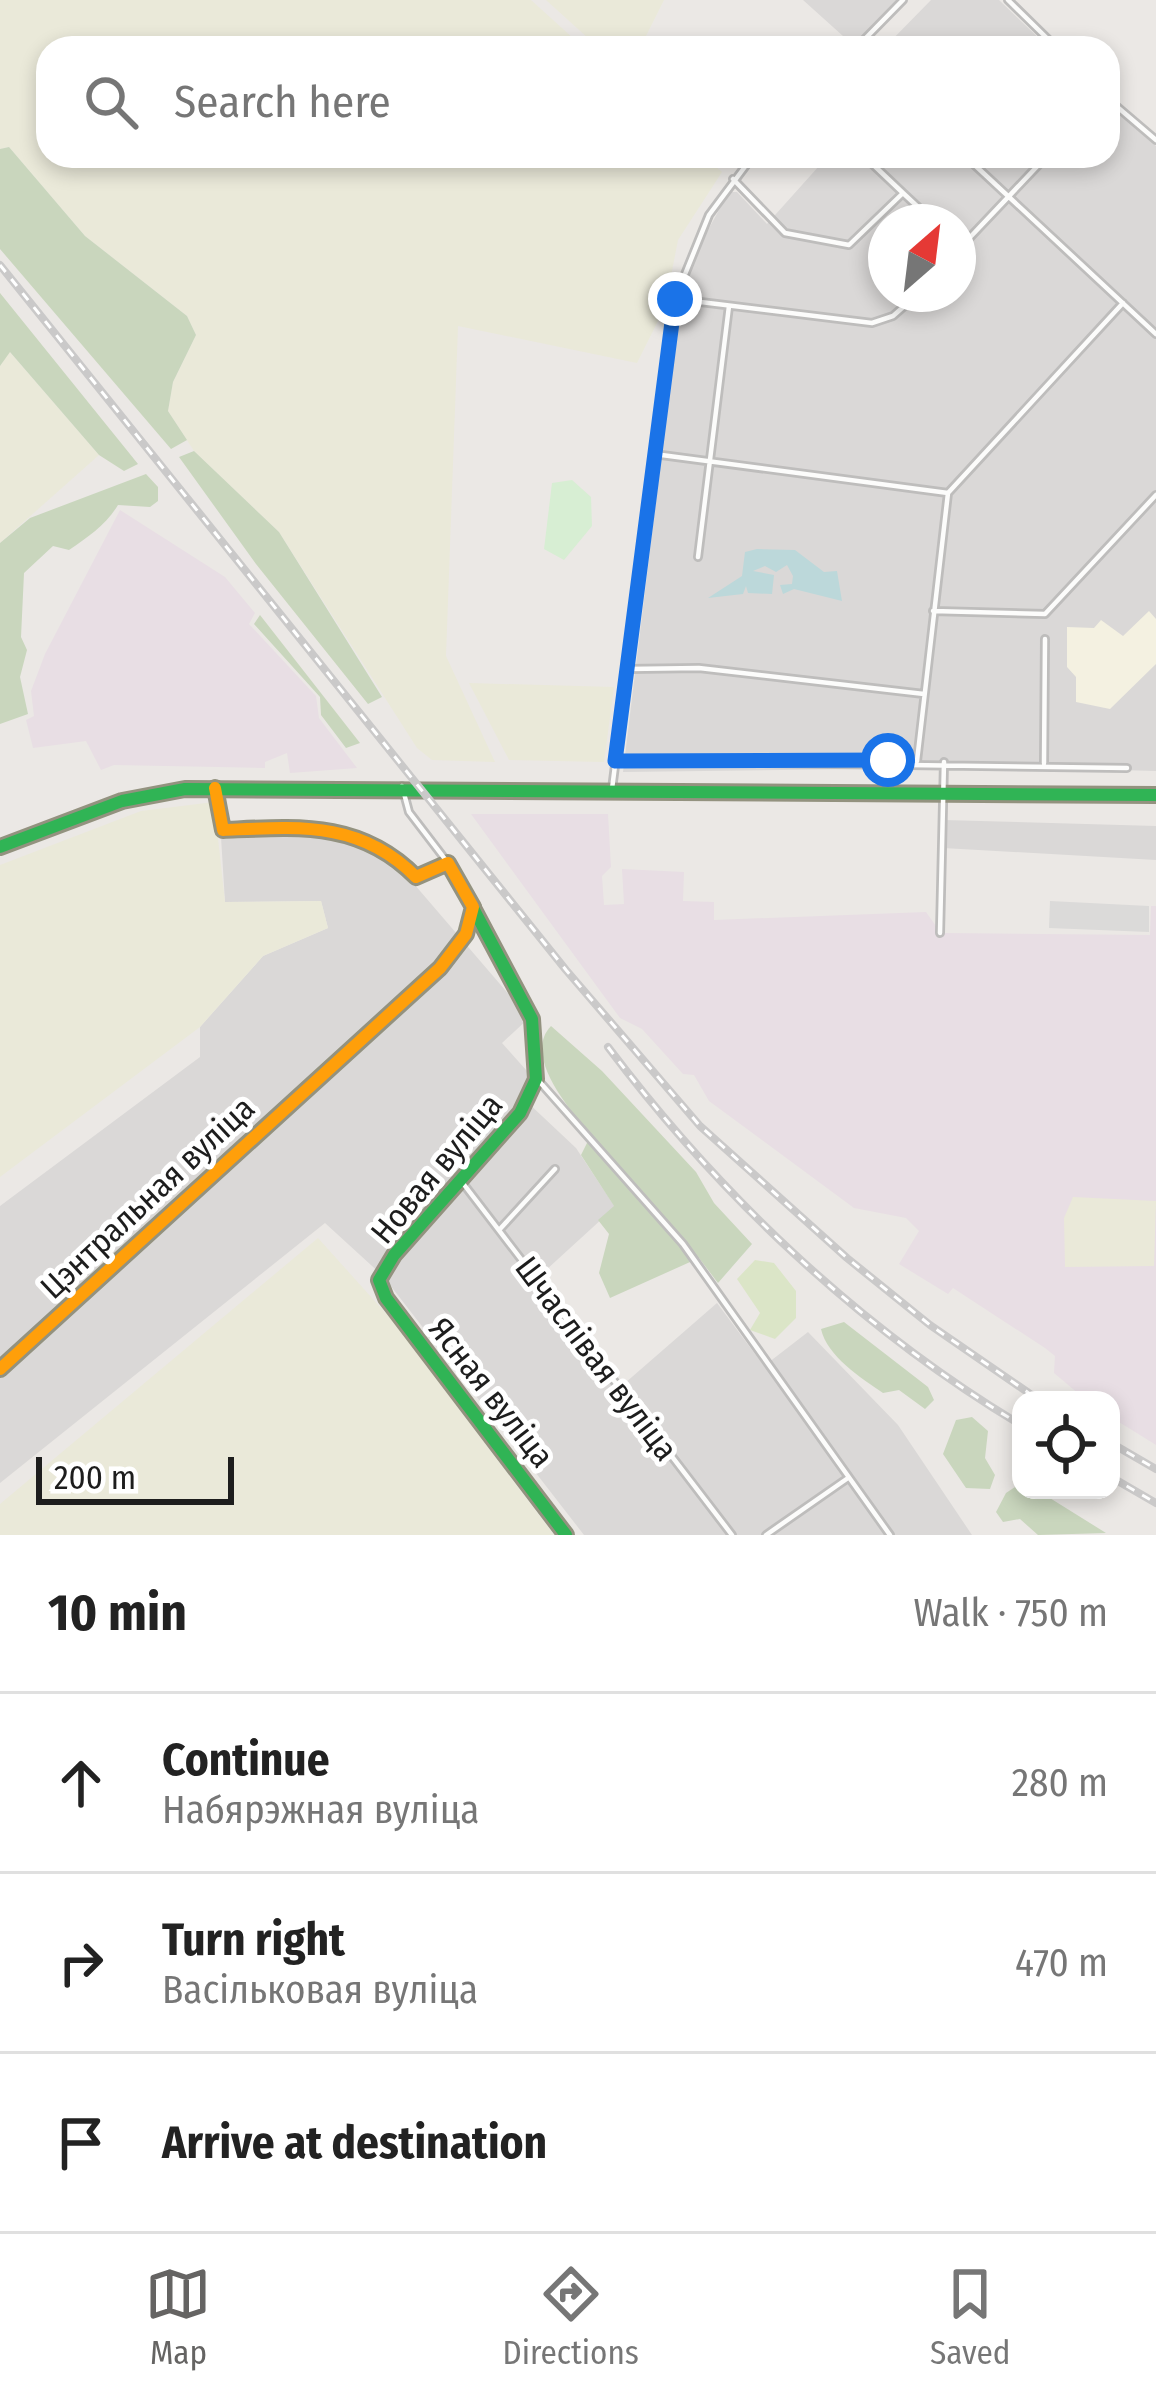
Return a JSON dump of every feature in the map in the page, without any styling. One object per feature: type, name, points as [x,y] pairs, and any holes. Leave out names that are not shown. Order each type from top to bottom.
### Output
[{"type":"street","points":[[868,36],[903,0]]},
{"type":"street","points":[[1008,0],[1045,36]]},
{"type":"street","points":[[1120,109],[1156,140]]},
{"type":"street","points":[[612,789],[675,299],[693,246],[742,168]]},
{"type":"street","points":[[877,168],[915,204]]},
{"type":"street","points":[[978,168],[1156,334]]},
{"type":"street","points":[[976,230],[1036,168]]},
{"type":"street","points":[[733,178],[785,233],[849,245],[903,193]]},
{"type":"street","points":[[675,299],[872,322],[898,312]]},
{"type":"street","points":[[917,761],[948,493],[1123,303]]},
{"type":"street","points":[[698,557],[729,306]]},
{"type":"street","points":[[654,454],[948,493]]},
{"type":"street","points":[[933,611],[1045,614],[1156,495]]},
{"type":"street","points":[[1044,763],[1045,640]]},
{"type":"street","points":[[628,669],[699,668],[924,694]]},
{"type":"street","points":[[615,761],[1127,767]]},
{"type":"street","points":[[940,933],[944,762]]},
{"type":"street","points":[[402,786],[409,812],[448,863],[472,907]]},
{"type":"street","points":[[0,847],[146,795],[215,788],[1156,795]]},
{"type":"street","points":[[215,788],[217,820],[223,830],[355,830],[393,852],[416,877],[448,863]]},
{"type":"street","name":"Новая вуліца","points":[[380,1280],[394,1256],[520,1113],[536,1078],[532,1018],[472,907]]},
{"type":"street","name":"Цэнтральная вуліца","points":[[0,1370],[440,968],[466,934],[472,907]]},
{"type":"street","points":[[536,1078],[683,1244],[890,1535]]},
{"type":"street","points":[[500,1229],[555,1169]]},
{"type":"street","name":"Шчаслівая вуліца","points":[[462,1182],[732,1535]]},
{"type":"street","name":"Ясная вуліца","points":[[380,1280],[398,1313],[566,1535]]},
{"type":"street","points":[[766,1535],[848,1478]]},
{"type":"shaded area","points":[[0,0],[531,0],[571,36],[36,36],[36,168],[718,168],[722,172],[678,240],[665,307],[637,363],[458,326],[446,656],[495,762],[432,760],[417,748],[279,532],[194,451],[168,411],[173,382],[196,335],[187,316],[85,236],[9,147],[0,149]]},
{"type":"shaded area","points":[[546,0],[664,0],[646,36],[586,36]]},
{"type":"shaded area","points":[[803,0],[897,0],[862,36],[843,36]]},
{"type":"shaded area","points":[[931,0],[999,0],[1036,36],[896,36]]},
{"type":"shaded area","points":[[1120,114],[1156,146],[1156,771],[1006,767],[623,772],[680,304],[698,248],[729,192],[737,192],[767,224],[817,168],[1120,168]]},
{"type":"shaded area","points":[[9,351],[99,455],[0,543],[0,366]]},
{"type":"shaded area","points":[[120,510],[225,577],[255,613],[249,624],[316,696],[319,718],[357,768],[290,773],[287,753],[265,762],[265,768],[114,765],[101,770],[86,741],[33,748],[26,720],[34,716],[31,691],[45,654]]},
{"type":"shaded area","points":[[1149,611],[1156,619],[1156,664],[1110,709],[1076,702],[1076,677],[1067,667],[1067,627],[1094,628],[1101,620],[1123,636]]},
{"type":"shaded area","points":[[469,683],[614,687],[604,762],[509,760]]},
{"type":"shaded area","points":[[214,802],[225,902],[321,901],[328,928],[263,956],[200,1027],[0,1177],[0,865],[141,811]]},
{"type":"shaded area","points":[[471,814],[608,814],[611,867],[602,876],[604,905],[624,904],[622,869],[684,872],[683,901],[714,902],[714,920],[926,912],[941,933],[1150,935],[1151,906],[1156,906],[1156,1445],[1120,1423],[1120,1391],[1075,1391],[1054,1373],[1055,1356],[1045,1348],[953,1288],[948,1294],[899,1264],[919,1231],[906,1218],[854,1208],[709,1101],[694,1075],[683,1074],[642,1029],[620,1018]]},
{"type":"shaded area","points":[[943,820],[1156,826],[1156,860],[943,848]]},
{"type":"shaded area","points":[[349,834],[384,849],[529,1018],[502,1043],[535,1080],[526,1101],[576,1148],[615,1207],[534,1281],[617,1390],[717,1303],[764,1366],[808,1332],[898,1425],[972,1535],[584,1535],[383,1276],[325,1223],[0,1483],[0,1206],[200,1057],[200,1027],[263,956],[328,928],[321,901],[225,902],[221,837]]},
{"type":"shaded area","points":[[1050,901],[1149,906],[1149,932],[1049,928]]},
{"type":"shaded area","points":[[1073,1197],[1156,1201],[1154,1266],[1065,1267],[1064,1218]]},
{"type":"shaded area","points":[[318,1238],[390,1318],[554,1535],[0,1535],[0,1504]]},
{"type":"green space","points":[[9,147],[85,236],[187,316],[196,335],[173,382],[168,411],[187,440],[171,449],[0,249],[0,149]]},
{"type":"green space","points":[[0,293],[138,464],[124,471],[99,455],[10,352],[0,366]]},
{"type":"green space","points":[[194,451],[279,532],[382,697],[368,704],[256,564],[179,457]]},
{"type":"green space","points":[[146,474],[158,487],[158,501],[150,507],[118,505],[83,540],[69,550],[53,546],[24,573],[21,637],[27,650],[20,677],[28,714],[0,724],[0,543],[30,518]]},
{"type":"green space","points":[[572,480],[591,497],[592,526],[564,560],[544,549],[552,483]]},
{"type":"green space","points":[[260,615],[360,743],[346,748],[321,715],[320,697],[254,624]]},
{"type":"green space","points":[[551,1026],[602,1071],[696,1172],[714,1203],[752,1244],[718,1283],[699,1258],[610,1298],[599,1273],[609,1234],[598,1220],[614,1206],[581,1155],[591,1135],[562,1098],[546,1067],[542,1052]]},
{"type":"green space","points":[[755,1260],[774,1263],[796,1291],[796,1318],[775,1339],[750,1330],[760,1313],[737,1279]]},
{"type":"green space","points":[[844,1322],[928,1387],[934,1400],[925,1409],[899,1390],[883,1393],[846,1366],[821,1329]]},
{"type":"green space","points":[[972,1417],[988,1431],[985,1458],[995,1475],[990,1489],[966,1488],[943,1454],[956,1420]]},
{"type":"green space","points":[[1012,1489],[1012,1499],[1051,1499],[1106,1533],[1038,1535],[1020,1519],[1003,1522],[996,1512]]},
{"type":"water","points":[[795,550],[824,572],[837,571],[842,601],[794,589],[783,594],[780,585],[792,584],[787,565],[776,572],[765,566],[753,571],[774,575],[772,594],[748,593],[746,586],[743,594],[708,598],[742,576],[745,552]]},
{"type":"railway","points":[[0,265],[566,970],[700,1126],[847,1258],[930,1325],[1026,1391]]},
{"type":"railway","points":[[608,1047],[697,1155],[796,1256],[905,1346],[1012,1419]]},
{"type":"railway","points":[[1120,1448],[1156,1469]]},
{"type":"railway","points":[[1120,1482],[1156,1503]]},
{"type":"traffic: fast","points":[[0,847],[122,801],[185,789],[1156,795]]},
{"type":"traffic: fast","points":[[473,908],[532,1019],[536,1079],[520,1113],[394,1255],[379,1280],[386,1298],[566,1535]]},
{"type":"traffic: slow","points":[[0,1369],[440,968],[466,934],[473,907],[448,863],[416,877],[395,858],[350,836],[302,829],[223,830],[215,788]]},
{"type":"route","points":[[675,299],[615,761],[888,760]]}]
